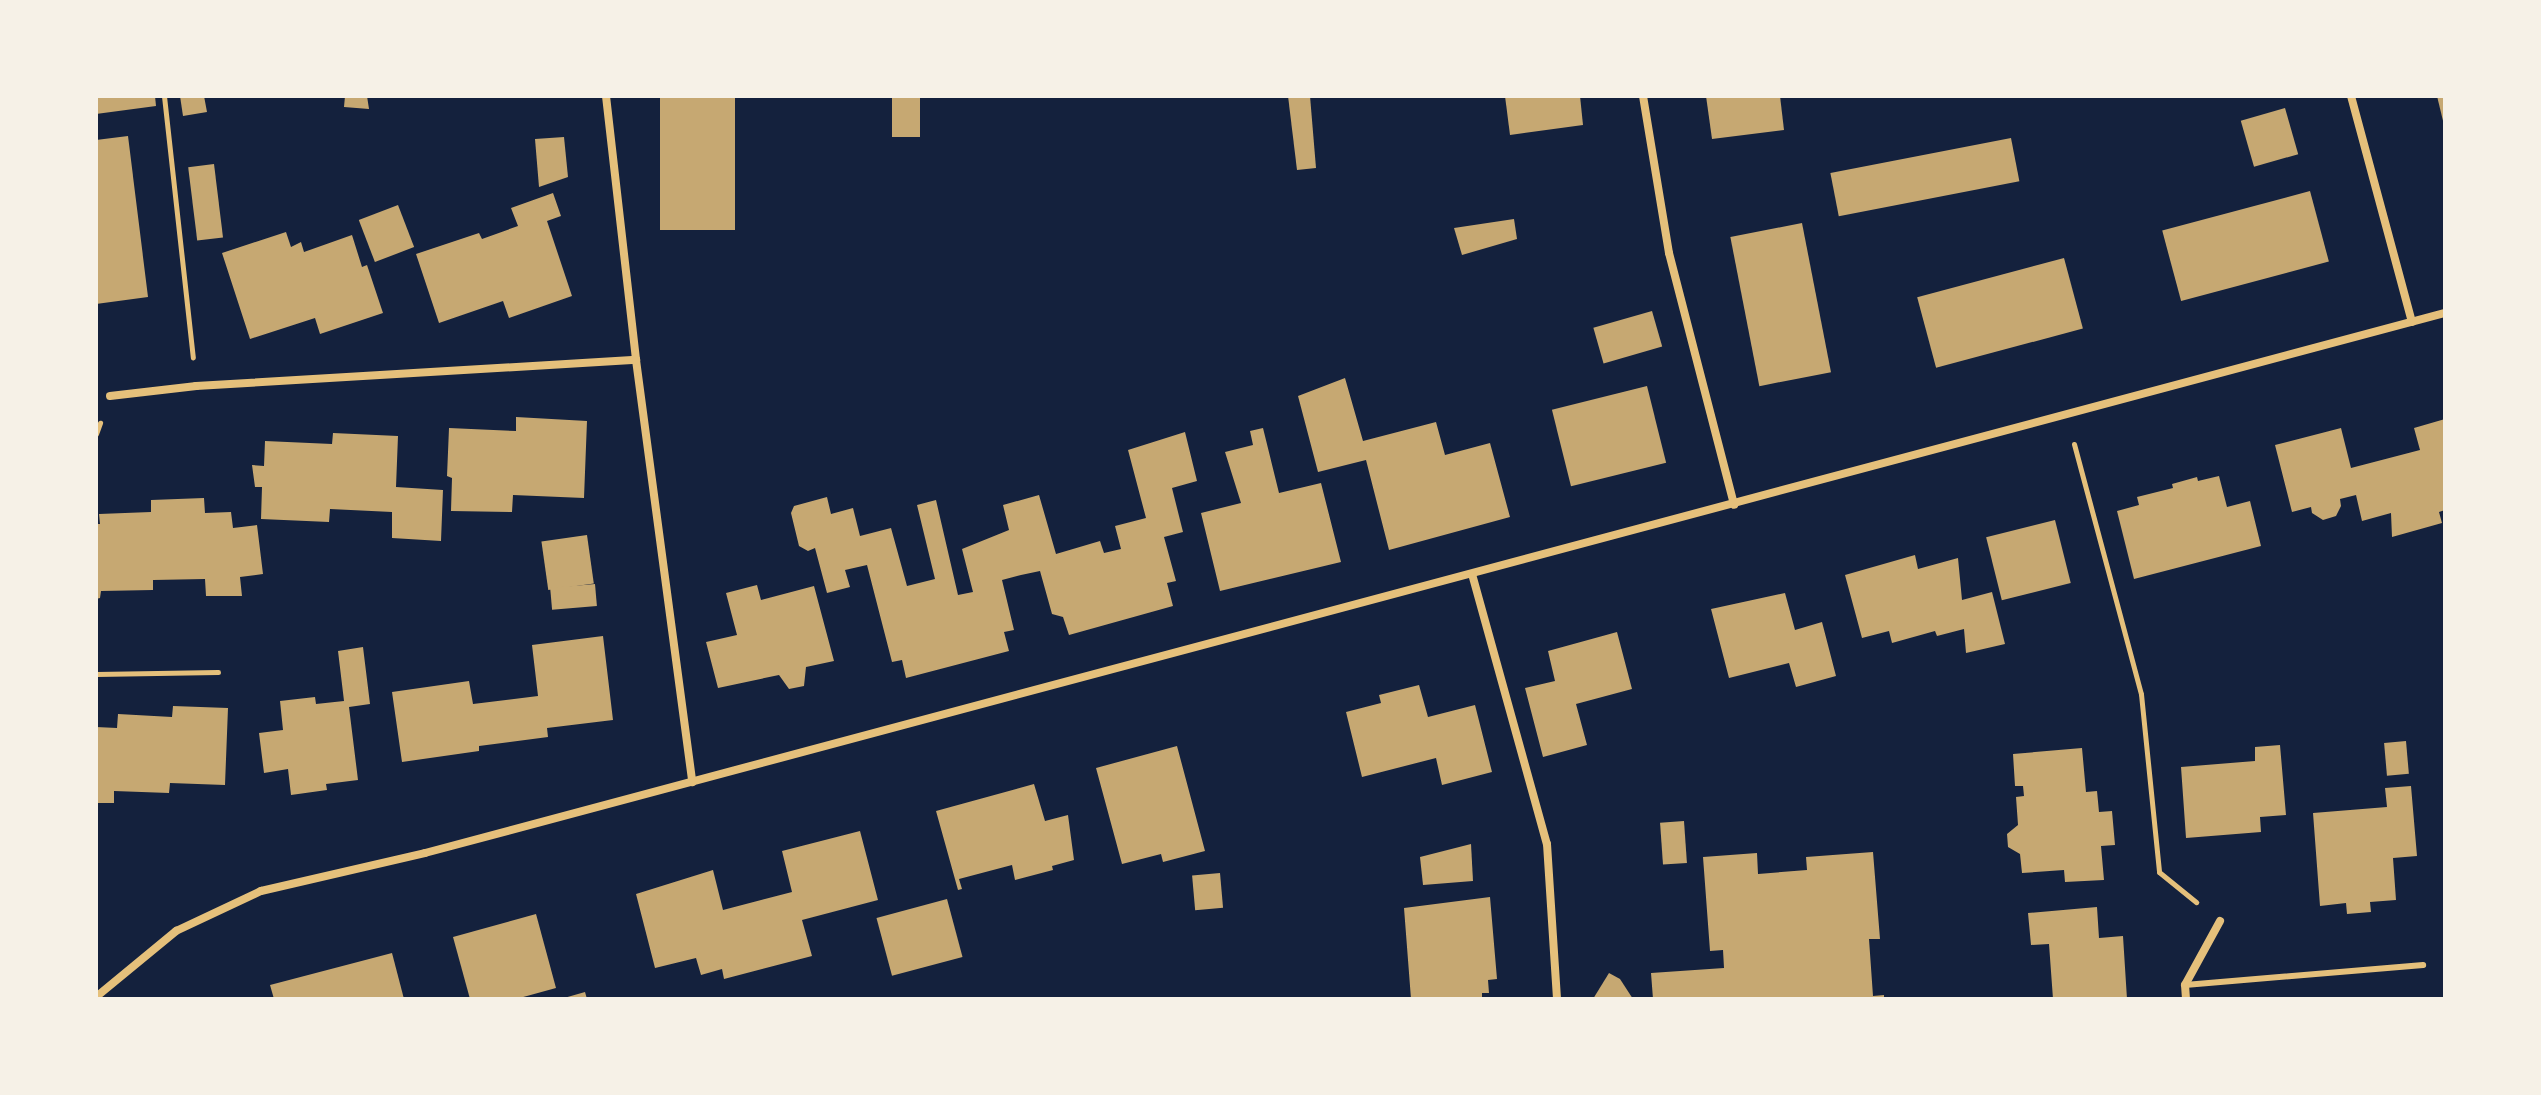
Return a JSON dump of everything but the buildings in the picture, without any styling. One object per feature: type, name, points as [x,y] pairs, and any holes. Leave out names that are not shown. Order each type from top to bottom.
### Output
[{"type":"street","points":[[606,96],[636,360],[692,782]]},
{"type":"street","points":[[1643,96],[1669,253],[1734,505]]},
{"type":"street","points":[[2351,96],[2412,322]]},
{"type":"street","points":[[96,997],[176,931],[261,891],[425,853],[2445,313]]},
{"type":"street","points":[[110,396],[196,386],[636,360]]},
{"type":"street","points":[[1472,574],[1547,844],[1557,999]]},
{"type":"street","points":[[2186,999],[2185,985],[2220,921]]},
{"type":"lane","points":[[2185,985],[2423,965]]},
{"type":"path","points":[[164,96],[196,386]]},
{"type":"path","points":[[2066,416],[2141,694],[2159,872],[2220,921]]},
{"type":"path","points":[[96,674],[218,672]]}]
